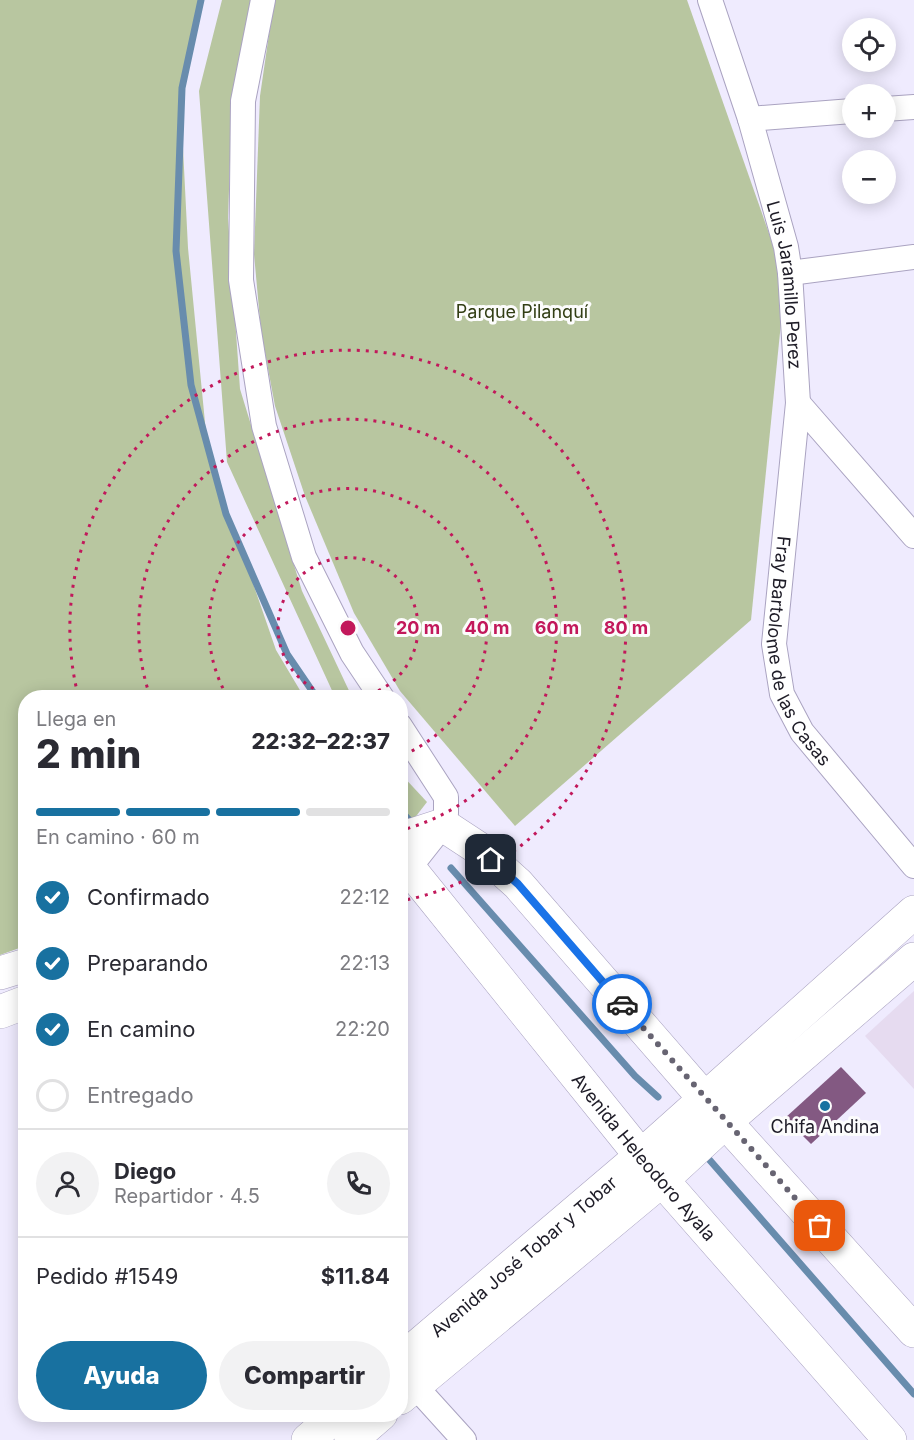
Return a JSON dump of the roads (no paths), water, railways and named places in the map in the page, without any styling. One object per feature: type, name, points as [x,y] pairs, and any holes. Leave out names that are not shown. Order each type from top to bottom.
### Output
[{"type":"main road","points":[[408,855],[443,825],[478,848],[518,884],[914,1331]]},
{"type":"main road","name":"Avenida Heleodoro Ayala","points":[[408,865],[641,1156],[890,1440]]},
{"type":"main road","name":"Avenida José Tobar y Tobar","points":[[408,1380],[662,1180],[715,1109],[914,912]]},
{"type":"main road","name":"Avenida José Tobar y Tobar","points":[[408,1379],[641,1156],[715,1109],[914,959]]},
{"type":"main road","points":[[0,973],[18,967]]},
{"type":"main road","points":[[0,1011],[18,1005]]},
{"type":"main road","points":[[308,1440],[329,1422]]},
{"type":"main road","points":[[351,1440],[372,1422]]},
{"type":"street","points":[[263,0],[243,101],[241,280],[264,426],[304,557],[352,653],[377,690]]},
{"type":"street","name":"Luis Jaramillo Perez","points":[[716,1],[786,247],[790,273],[798,403]]},
{"type":"street","points":[[896,108],[914,107]]},
{"type":"street","points":[[750,119],[842,112]]},
{"type":"street","points":[[790,273],[914,257]]},
{"type":"street","points":[[798,403],[914,536]]},
{"type":"street","name":"Fray Bartolome de las Casas","points":[[798,403],[774,644],[782,694],[802,732],[914,866]]},
{"type":"street","points":[[408,738],[446,796],[443,825]]},
{"type":"street","points":[[408,1385],[464,1440]]},
{"type":"waterway","points":[[201,0],[182,88],[176,251],[191,385],[226,514],[287,654],[312,690]]},
{"type":"waterway","points":[[408,819],[411,822]]},
{"type":"waterway","points":[[451,868],[635,1076],[658,1097]]},
{"type":"waterway","points":[[707,1157],[914,1394]]},
{"type":"place","name":"Chifa Andina","points":[[825,1106]]},
{"type":"park label","name":"Parque Pilanquí","points":[[522,311]]}]
